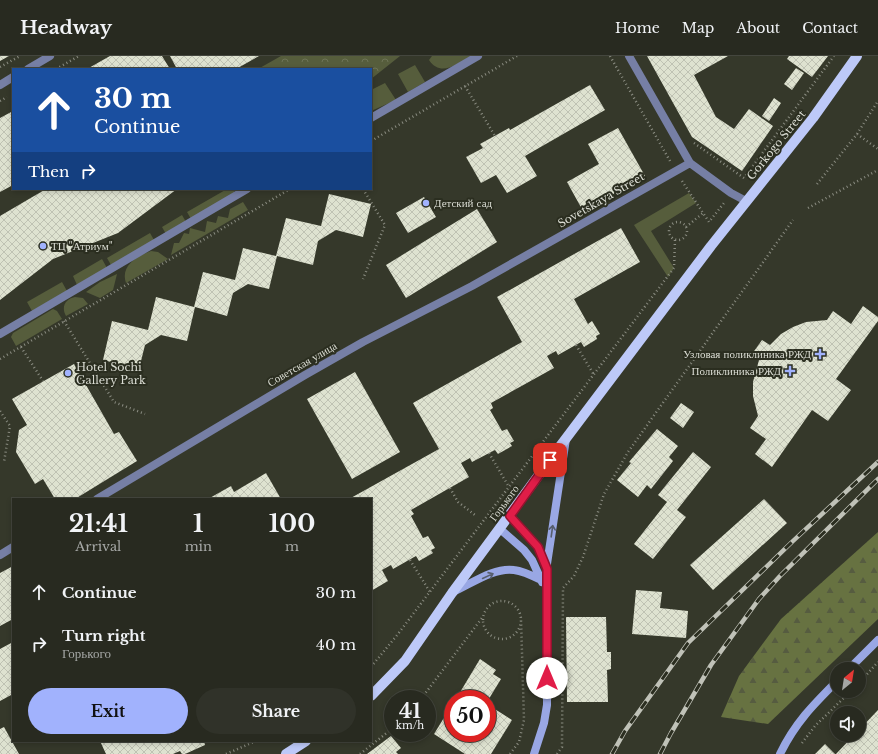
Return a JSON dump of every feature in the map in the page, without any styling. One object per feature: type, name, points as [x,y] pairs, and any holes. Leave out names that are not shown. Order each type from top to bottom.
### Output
[{"type":"main road","name":"Gorkogo Street","points":[[711,246],[813,118],[857,56]]},
{"type":"main road","name":"Горького","points":[[372,695],[405,661],[452,593],[711,246]]},
{"type":"main road","points":[[534,754],[544,723],[547,706],[547,569],[566,439]]},
{"type":"main road","points":[[510,516],[538,547],[547,569]]},
{"type":"main road","points":[[500,529],[524,550],[532,560],[546,592]]},
{"type":"main road","points":[[452,593],[495,572],[507,570],[516,570],[541,580]]},
{"type":"main road","points":[[856,662],[878,640]]},
{"type":"main road","points":[[780,754],[789,735],[804,715],[830,688]]},
{"type":"main road","points":[[286,754],[304,742]]},
{"type":"street","points":[[30,68],[50,56]]},
{"type":"street","points":[[372,117],[478,56]]},
{"type":"street","points":[[629,56],[690,163],[746,202]]},
{"type":"street","points":[[0,85],[12,78]]},
{"type":"street","points":[[676,171],[690,163]]},
{"type":"street","name":"Советская улица","points":[[99,498],[344,353],[472,286],[614,204],[676,171]]},
{"type":"street","points":[[0,334],[245,190]]},
{"type":"street","points":[[0,555],[12,548]]},
{"type":"path","points":[[0,67],[20,56]]},
{"type":"path","points":[[58,68],[79,56]]},
{"type":"path","points":[[372,140],[517,56]]},
{"type":"path","points":[[610,56],[676,171],[710,222]]},
{"type":"path","points":[[689,140],[744,178],[834,56]]},
{"type":"path","points":[[465,86],[495,136]]},
{"type":"path","points":[[817,184],[857,134],[878,101]]},
{"type":"path","points":[[857,134],[878,149]]},
{"type":"path","points":[[808,208],[878,170]]},
{"type":"path","points":[[0,359],[288,190]]},
{"type":"path","points":[[363,279],[385,224],[364,190]]},
{"type":"path","points":[[686,227],[703,213]]},
{"type":"path","points":[[557,754],[562,747],[563,588],[574,576],[583,557],[604,494],[628,452],[793,220]]},
{"type":"path","points":[[372,666],[430,592],[674,268],[675,240],[669,234],[671,226],[679,222],[686,227],[687,232],[685,237],[680,240],[675,240]]},
{"type":"path","points":[[64,321],[114,402],[145,414]]},
{"type":"path","points":[[576,345],[594,375]]},
{"type":"path","points":[[21,347],[44,381]]},
{"type":"path","points":[[0,411],[10,426],[4,462]]},
{"type":"path","points":[[489,453],[510,486]]},
{"type":"path","points":[[450,488],[458,502],[476,515]]},
{"type":"path","points":[[410,560],[430,592]]},
{"type":"path","points":[[428,690],[483,617],[489,605],[501,601],[507,602],[517,608],[522,620],[524,720],[519,742],[510,754]]},
{"type":"path","points":[[483,617],[485,629],[494,638],[501,639],[513,636],[522,620]]},
{"type":"path","points":[[866,675],[878,662]]},
{"type":"path","points":[[798,749],[815,726],[844,698]]},
{"type":"path","points":[[360,754],[366,751],[384,736]]},
{"type":"path","points":[[226,754],[254,742]]},
{"type":"green space","points":[[281,56],[400,56],[372,78],[372,68],[260,68]]},
{"type":"green space","points":[[432,56],[471,56],[450,67],[439,68],[429,60]]},
{"type":"green space","points":[[415,65],[425,82],[408,92],[398,74]]},
{"type":"green space","points":[[385,83],[396,100],[372,111],[372,90]]},
{"type":"green space","points":[[225,190],[234,190],[235,193],[191,219],[187,212]]},
{"type":"green space","points":[[689,193],[696,203],[651,231],[674,268],[668,277],[634,225]]},
{"type":"green space","points":[[243,202],[248,210],[171,255],[174,243],[179,243],[184,233],[189,234],[190,228],[205,232],[207,221],[216,223],[218,216],[228,218],[230,209]]},
{"type":"green space","points":[[182,215],[186,222],[166,234],[162,227]]},
{"type":"green space","points":[[150,233],[154,240],[111,265],[107,258]]},
{"type":"green space","points":[[151,251],[158,252],[168,259],[126,283],[125,272],[131,262]]},
{"type":"green space","points":[[102,259],[107,268],[77,285],[73,276]]},
{"type":"green space","points":[[117,274],[113,290],[100,298],[86,292],[100,282]]},
{"type":"green space","points":[[62,282],[67,291],[32,311],[27,302]]},
{"type":"green space","points":[[75,297],[83,298],[88,304],[66,316],[64,310],[65,304]]},
{"type":"green space","points":[[53,309],[57,311],[62,319],[16,346],[11,337],[13,333]]},
{"type":"green space","points":[[878,532],[878,619],[833,662],[830,662],[830,665],[768,724],[721,717],[739,676],[781,619]]},
{"type":"building","points":[[0,56],[9,56],[0,61]]},
{"type":"building","points":[[110,56],[162,56],[169,68],[89,68]]},
{"type":"building","points":[[170,56],[259,56],[238,68],[176,68]]},
{"type":"building","points":[[647,56],[728,56],[694,75],[716,117],[734,129],[749,109],[773,126],[742,171],[692,137]]},
{"type":"building","points":[[789,56],[828,56],[812,77],[787,59]]},
{"type":"building","points":[[796,68],[804,73],[792,90],[784,84]]},
{"type":"building","points":[[590,85],[605,110],[525,156],[537,176],[507,193],[496,175],[481,183],[466,157],[483,148],[480,144],[509,128],[510,130]]},
{"type":"building","points":[[774,98],[781,103],[769,121],[762,116]]},
{"type":"building","points":[[12,112],[12,186],[0,192],[0,118]]},
{"type":"building","points":[[618,128],[645,176],[583,211],[567,182],[599,164],[588,144]]},
{"type":"building","name":"ТЦ \"Атриум\"","points":[[44,190],[176,190],[118,233],[53,259],[0,300],[0,216]]},
{"type":"building","points":[[329,194],[371,204],[363,237],[336,230],[318,241],[313,265],[277,256],[269,289],[248,284],[233,293],[227,316],[195,307],[187,341],[161,335],[145,345],[139,369],[103,360],[112,321],[148,330],[156,297],[194,307],[203,272],[235,280],[243,248],[276,256],[286,218],[321,226]]},
{"type":"building","points":[[424,197],[436,217],[408,233],[396,213]]},
{"type":"building","points":[[477,209],[497,242],[406,298],[386,265]]},
{"type":"building","points":[[621,228],[640,262],[574,299],[588,324],[592,321],[600,334],[596,336],[597,339],[584,347],[581,342],[558,355],[556,351],[547,356],[554,368],[491,403],[493,408],[490,410],[502,431],[507,429],[514,441],[510,443],[512,446],[498,454],[495,450],[472,462],[470,458],[461,463],[469,477],[411,510],[414,514],[411,516],[423,538],[428,536],[435,548],[431,550],[433,553],[419,561],[416,556],[393,569],[391,565],[382,570],[388,581],[372,590],[372,498],[351,498],[439,449],[413,403],[522,342],[497,297]]},
{"type":"building","points":[[863,306],[878,317],[878,321],[836,379],[851,390],[828,421],[812,410],[772,467],[755,454],[766,439],[750,428],[758,416],[753,396],[753,382],[759,360],[752,354],[762,340],[770,345],[781,334],[793,327],[806,322],[827,320],[833,311],[851,324]]},
{"type":"building","points":[[74,364],[114,434],[119,432],[137,461],[77,498],[54,498],[43,479],[35,484],[16,452],[19,430],[27,425],[12,399]]},
{"type":"building","points":[[355,372],[400,452],[352,479],[307,399]]},
{"type":"building","points":[[681,403],[694,412],[683,428],[670,418]]},
{"type":"building","points":[[657,429],[678,446],[669,457],[673,461],[651,489],[647,485],[638,497],[617,480],[631,463],[629,462]]},
{"type":"building","points":[[693,452],[711,467],[677,510],[686,517],[653,559],[634,544],[667,502],[658,495]]},
{"type":"building","points":[[266,473],[280,498],[210,498],[231,486],[234,492]]},
{"type":"building","points":[[764,499],[787,523],[713,590],[690,565]]},
{"type":"building","points":[[12,567],[12,620],[0,626],[0,573]]},
{"type":"building","points":[[636,590],[662,592],[660,608],[688,611],[686,638],[632,634]]},
{"type":"building","points":[[566,617],[606,617],[607,652],[611,652],[611,669],[607,670],[608,702],[567,702]]},
{"type":"building","points":[[12,643],[12,695],[0,701],[0,649]]},
{"type":"building","points":[[480,659],[496,670],[493,674],[501,679],[494,690],[461,690]]},
{"type":"building","points":[[496,710],[512,720],[491,754],[465,754],[446,742],[496,742]]},
{"type":"building","points":[[878,710],[878,754],[836,754],[847,742],[866,742],[866,723]]},
{"type":"building","points":[[444,718],[444,740],[436,735],[436,731]]},
{"type":"building","points":[[4,727],[19,754],[0,754],[0,729]]},
{"type":"building","points":[[384,741],[396,742],[401,748],[396,752],[398,754],[367,754]]},
{"type":"building","points":[[100,742],[204,742],[205,745],[185,754],[182,754],[180,751],[173,754],[106,754]]},
{"type":"building","points":[[825,744],[835,754],[815,754]]},
{"type":"railway","points":[[612,754],[625,731],[688,643],[793,541],[878,462]]},
{"type":"railway","points":[[660,754],[711,665],[759,599],[780,576],[878,479]]},
{"type":"place","name":"Детский сад","points":[[426,203]]},
{"type":"place","name":"ТЦ \"Атриум\"","points":[[43,246]]},
{"type":"place","name":"Узловая поликлиника РЖД","points":[[820,354]]},
{"type":"place","name":"Поликлиника РЖД","points":[[790,371]]},
{"type":"place","name":"Hotel Sochi Gallery Park","points":[[68,373]]},
{"type":"route","points":[[547,678],[547,569],[544,557],[538,547],[510,516],[550,460]]}]
